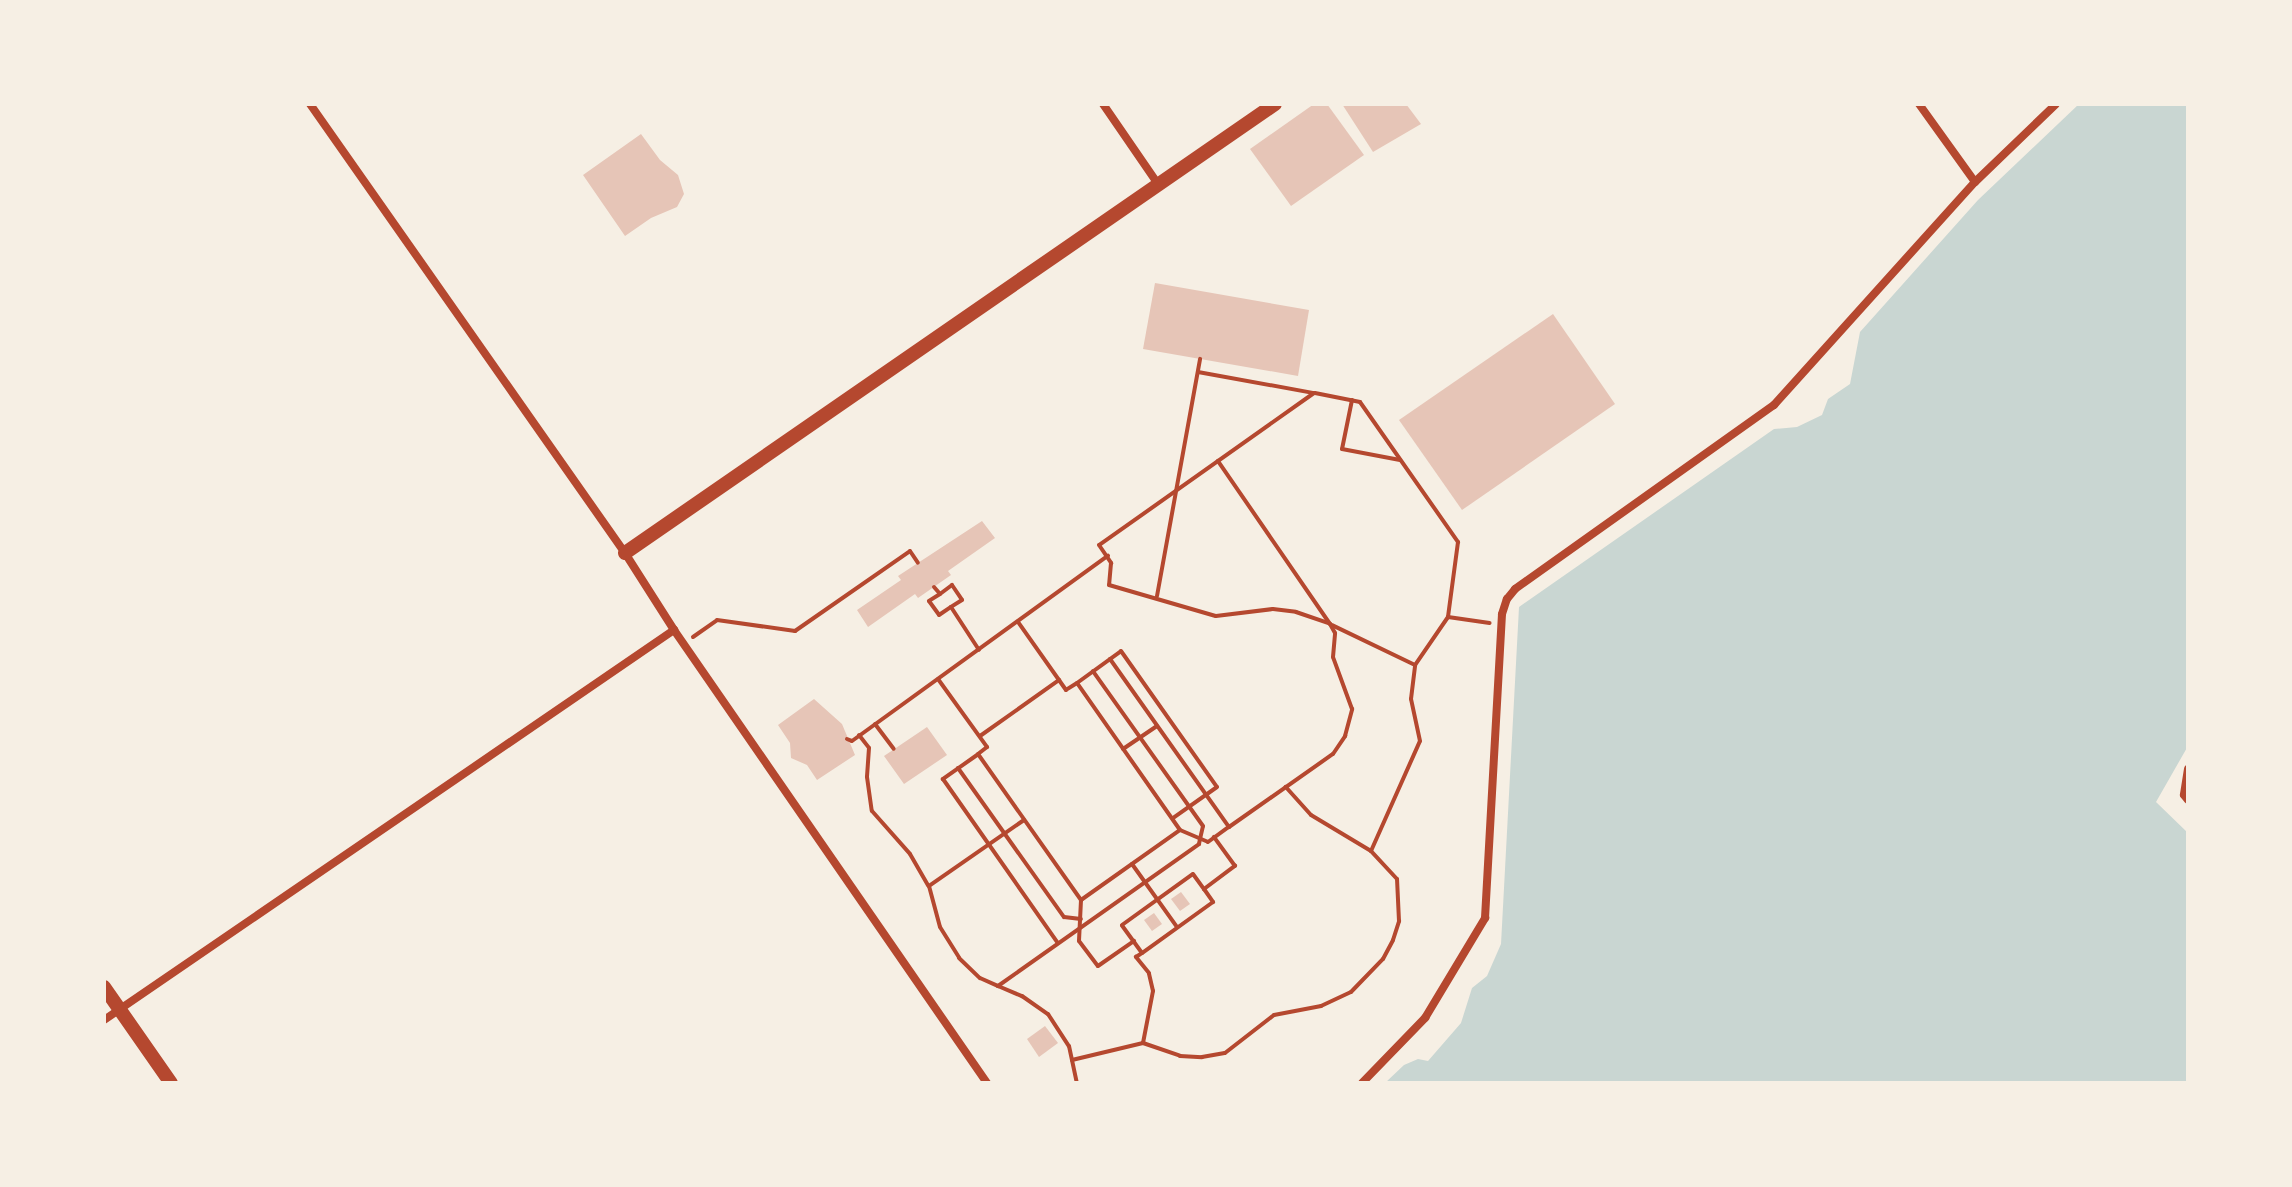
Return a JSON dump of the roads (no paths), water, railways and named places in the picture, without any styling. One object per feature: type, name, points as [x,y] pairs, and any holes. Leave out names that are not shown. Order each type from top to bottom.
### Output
[{"type":"street","points":[[310,104],[625,553],[674,630],[987,1083]]},
{"type":"street","points":[[1103,104],[1158,184]]},
{"type":"street","points":[[625,553],[1275,104]]},
{"type":"street","points":[[1919,104],[1975,182]]},
{"type":"street","points":[[1362,1083],[1425,1018],[1485,918],[1501,625],[1507,599],[1515,589],[1774,405],[1975,182],[2056,104]]},
{"type":"street","points":[[104,1020],[674,630]]},
{"type":"street","points":[[2188,769],[2184,795],[2188,800]]},
{"type":"street","points":[[104,987],[171,1083]]}]
